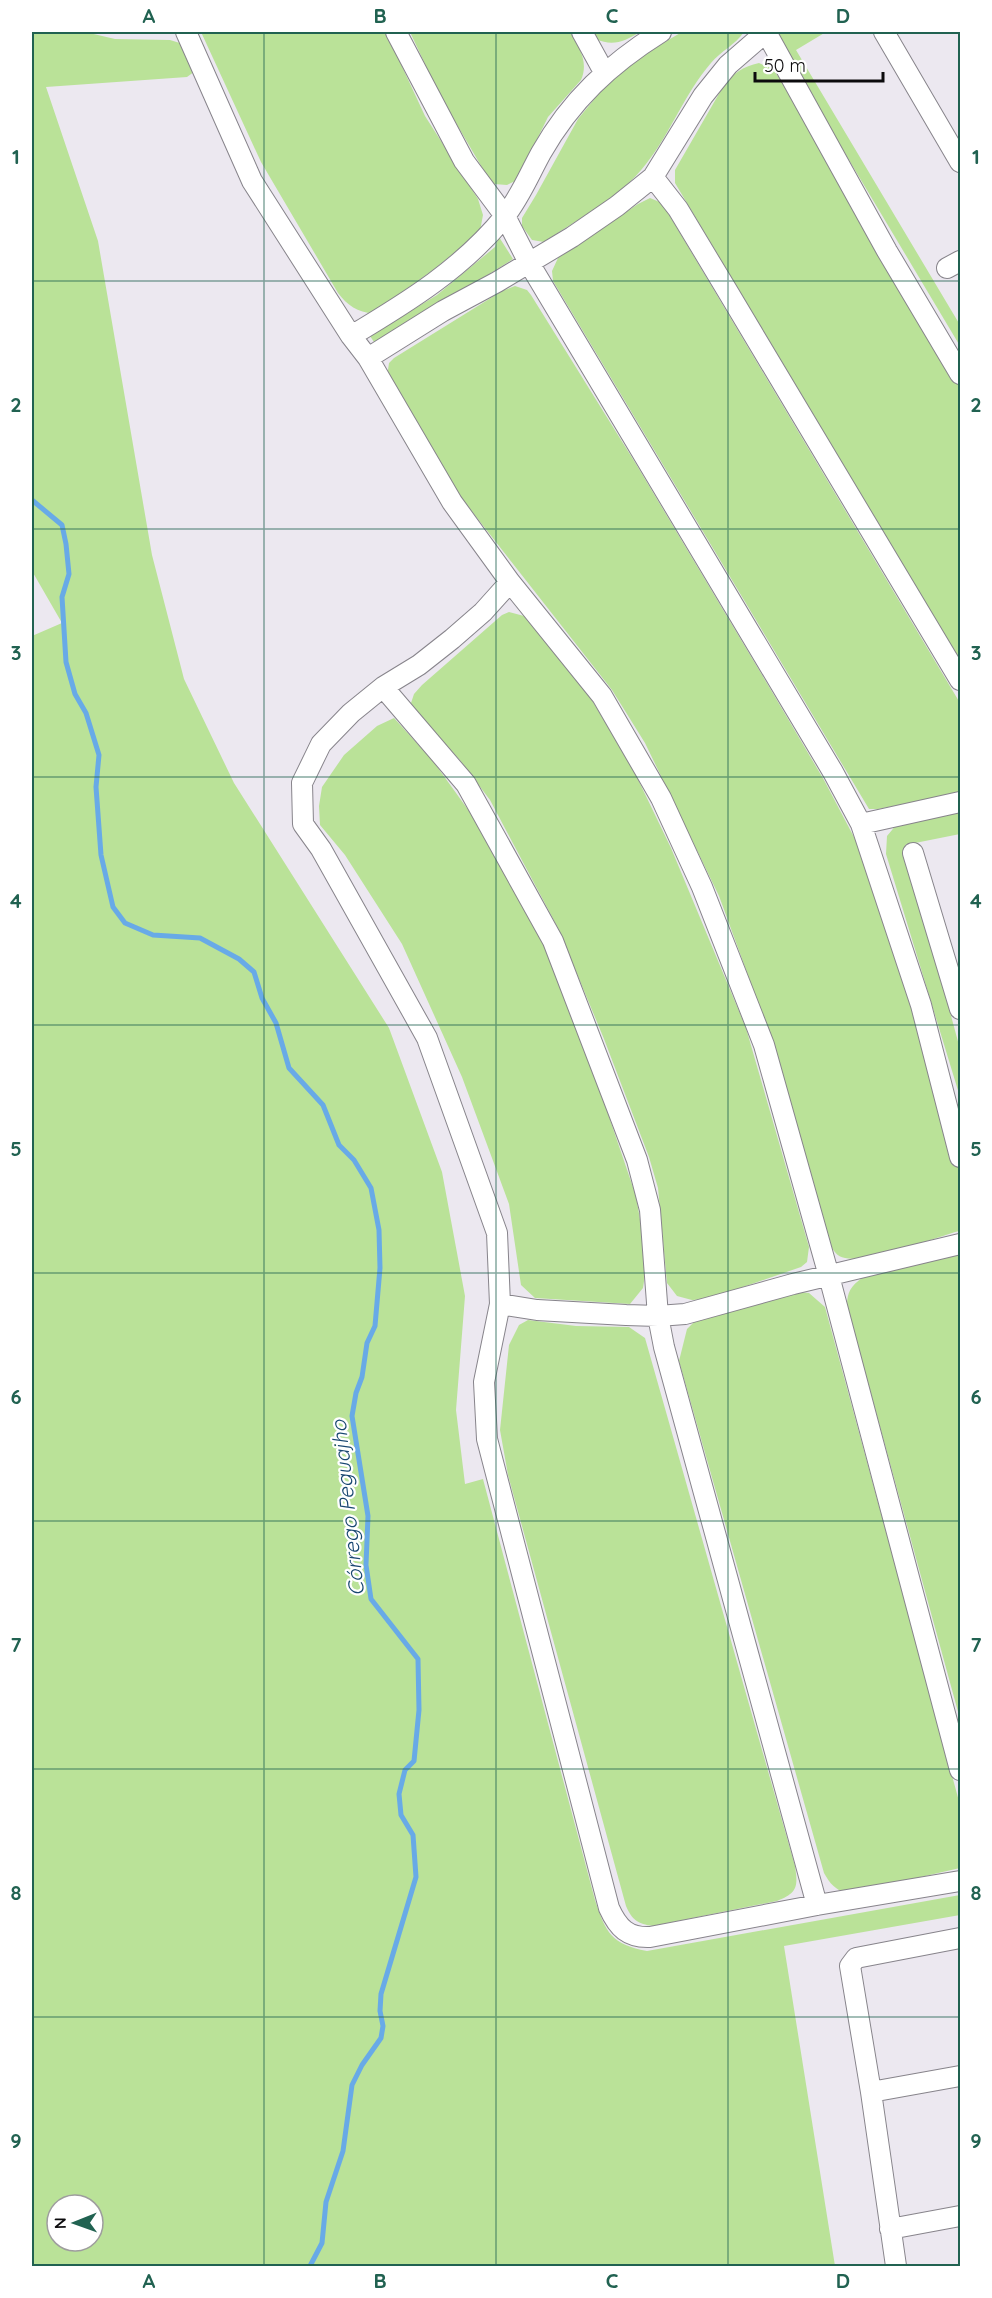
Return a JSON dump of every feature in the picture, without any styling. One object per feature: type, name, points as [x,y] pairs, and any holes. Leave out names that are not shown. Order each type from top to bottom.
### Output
[{"type":"street","points":[[186,32],[252,182],[351,336],[368,358],[452,502],[510,582],[602,696],[661,798],[702,887],[764,1046],[829,1276],[960,1770]]},
{"type":"street","points":[[396,32],[464,161],[504,216],[529,263],[827,762],[861,824],[921,1005],[960,1156]]},
{"type":"street","points":[[582,32],[604,72]]},
{"type":"street","points":[[351,336],[411,300],[471,252],[504,216],[521,193],[541,153],[562,120],[604,72],[626,54],[661,32]]},
{"type":"street","points":[[368,358],[443,311],[529,263],[617,206],[653,177],[703,96],[728,65],[766,32],[887,251],[960,374]]},
{"type":"street","points":[[884,32],[960,162]]},
{"type":"street","points":[[653,177],[678,209],[712,264],[960,680]]},
{"type":"street","points":[[510,582],[483,612],[453,639],[419,665],[383,687],[351,713],[321,744],[302,783],[303,824],[321,849],[427,1038],[496,1233],[500,1304],[484,1382],[487,1439],[609,1908],[615,1921],[636,1937],[650,1937],[817,1905],[960,1881]]},
{"type":"street","points":[[383,687],[466,784],[553,941],[637,1160],[650,1210],[658,1316],[667,1359],[817,1905]]},
{"type":"street","points":[[861,824],[960,801]]},
{"type":"street","points":[[913,853],[952,947],[960,1010]]},
{"type":"street","points":[[500,1304],[537,1310],[658,1316],[686,1314],[960,1244]]},
{"type":"street","points":[[896,2266],[850,1966],[856,1958],[960,1938]]},
{"type":"street","points":[[871,2092],[960,2076]]},
{"type":"street","points":[[890,2229],[960,2216]]},
{"type":"green space","points":[[32,32],[85,32],[115,39],[170,40],[183,44],[198,69],[187,77],[46,87],[98,241],[152,555],[184,679],[234,783],[389,1028],[442,1172],[465,1296],[456,1410],[465,1484],[483,1479],[595,1900],[603,1921],[612,1935],[625,1945],[647,1951],[960,1895],[960,1915],[784,1946],[835,2266],[32,2266],[32,636],[62,623],[32,571]]},
{"type":"green space","points":[[201,32],[386,32],[425,116],[478,199],[483,215],[480,231],[433,270],[373,313],[362,312],[349,305],[338,293],[261,162]]},
{"type":"green space","points":[[410,32],[570,32],[580,49],[583,61],[581,80],[548,117],[517,180],[507,185],[494,184],[487,176],[439,94]]},
{"type":"green space","points":[[591,32],[640,32],[624,40],[608,43],[596,39]]},
{"type":"green space","points":[[682,32],[744,32],[701,75],[663,140],[636,176],[612,197],[544,242],[532,240],[522,226],[522,218],[578,119],[605,86],[634,60]]},
{"type":"green space","points":[[779,32],[826,32],[796,50],[960,325],[960,346],[778,41]]},
{"type":"green space","points":[[759,63],[773,69],[780,79],[960,382],[960,660],[675,183],[675,170],[724,85],[739,71]]},
{"type":"green space","points":[[650,198],[662,203],[960,703],[960,793],[869,809],[553,281],[552,271],[558,258]]},
{"type":"green space","points":[[499,237],[513,259],[376,345],[370,336],[437,295],[495,247]]},
{"type":"green space","points":[[515,286],[527,290],[531,295],[636,464],[824,780],[855,839],[907,986],[960,1170],[959,1231],[901,1249],[855,1259],[837,1255],[832,1248],[764,1019],[719,896],[645,743],[612,690],[459,495],[387,377],[389,363],[394,358],[502,291]]},
{"type":"green space","points":[[509,612],[524,616],[590,697],[632,767],[671,848],[746,1028],[809,1247],[807,1262],[801,1267],[708,1299],[692,1300],[677,1296],[667,1283],[658,1188],[649,1157],[558,928],[490,800],[459,759],[416,713],[411,703],[414,694],[422,685],[502,615]]},
{"type":"green space","points":[[394,718],[433,761],[469,811],[543,942],[573,1011],[636,1196],[646,1268],[643,1288],[630,1304],[535,1298],[521,1285],[509,1204],[462,1077],[402,944],[345,855],[320,825],[319,806],[322,787],[344,755],[377,726]]},
{"type":"green space","points":[[960,812],[960,834],[905,845],[960,1049],[960,1097],[886,854],[887,836],[897,824]]},
{"type":"green space","points":[[960,1253],[960,1719],[847,1306],[850,1290],[862,1278]]},
{"type":"green space","points":[[799,1292],[809,1293],[825,1307],[960,1805],[960,1868],[847,1894],[833,1886],[824,1873],[679,1361],[687,1329],[694,1322]]},
{"type":"green space","points":[[528,1320],[576,1326],[629,1327],[645,1338],[795,1866],[795,1888],[784,1898],[653,1926],[636,1920],[626,1906],[508,1475],[500,1430],[509,1345],[519,1325]]},
{"type":"waterway","name":"Córrego Peguajho","points":[[32,500],[62,525],[66,544],[69,574],[62,597],[66,662],[75,694],[86,713],[99,755],[96,787],[101,855],[113,907],[125,923],[153,935],[200,938],[239,959],[254,972],[262,998],[276,1023],[289,1068],[323,1105],[339,1145],[354,1160],[371,1188],[379,1230],[380,1268],[375,1326],[367,1343],[362,1377],[356,1393],[352,1416],[368,1516],[366,1565],[371,1599],[418,1659],[419,1710],[414,1761],[405,1770],[399,1794],[401,1815],[413,1835],[416,1877],[381,1994],[380,2011],[383,2026],[381,2038],[362,2065],[352,2085],[343,2151],[326,2202],[322,2243],[310,2266]]}]
